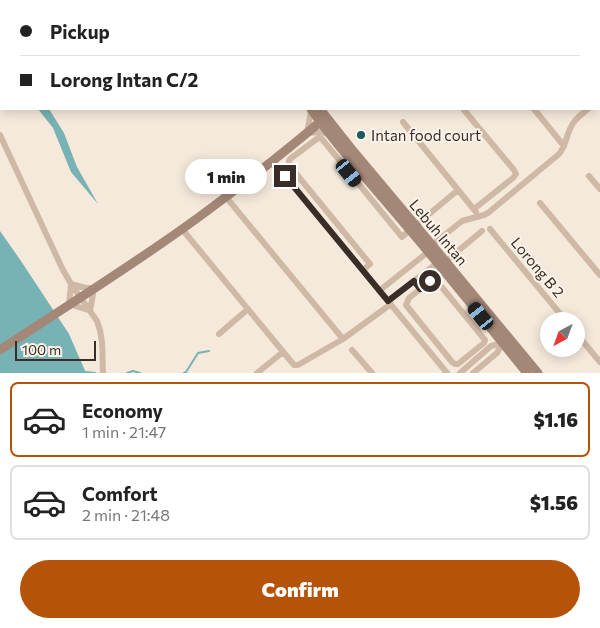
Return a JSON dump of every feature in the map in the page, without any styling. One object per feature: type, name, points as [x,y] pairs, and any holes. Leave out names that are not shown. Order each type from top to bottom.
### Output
[{"type":"main road","name":"Lebuh Intan","points":[[312,110],[354,152],[441,262],[506,340],[538,373]]},
{"type":"main road","name":"Lebuh Intan","points":[[320,110],[329,134],[353,170],[413,228]]},
{"type":"main road","points":[[0,350],[182,229],[273,161],[323,120]]},
{"type":"main road","points":[[353,170],[358,164],[354,152]]},
{"type":"main road","name":"Lebuh Intan","points":[[506,340],[527,373]]},
{"type":"street","points":[[311,110],[307,133],[320,132],[329,134]]},
{"type":"street","points":[[464,110],[516,174],[474,210]]},
{"type":"street","points":[[535,110],[564,146]]},
{"type":"street","points":[[379,291],[462,221],[484,215],[493,209],[559,154],[572,124],[587,110]]},
{"type":"street","points":[[403,122],[478,217]]},
{"type":"street","points":[[0,135],[70,284],[96,321],[101,334],[102,373]]},
{"type":"street","points":[[353,170],[320,138],[288,161],[289,165],[370,264],[362,270]]},
{"type":"street","points":[[273,161],[447,373]]},
{"type":"street","points":[[589,176],[600,189]]},
{"type":"street","points":[[413,228],[458,190]]},
{"type":"street","points":[[226,197],[343,339]]},
{"type":"street","points":[[309,205],[317,199]]},
{"type":"street","points":[[540,203],[600,275]]},
{"type":"street","points":[[182,229],[294,365],[298,366],[343,339],[414,281],[482,232]]},
{"type":"street","name":"Lorong B 2","points":[[490,229],[559,312]]},
{"type":"street","points":[[436,280],[485,340],[472,353],[458,364],[452,362],[406,305],[409,298],[430,281],[436,280]]},
{"type":"street","points":[[414,281],[420,289]]},
{"type":"street","points":[[70,284],[94,288],[90,311]]},
{"type":"street","points":[[70,284],[66,306],[90,311]]},
{"type":"street","points":[[219,334],[248,309]]},
{"type":"street","points":[[460,373],[491,346],[506,340]]},
{"type":"street","points":[[473,373],[497,353],[506,340]]},
{"type":"street","points":[[585,344],[600,362]]},
{"type":"street","points":[[491,346],[497,353]]},
{"type":"street","points":[[352,350],[372,373]]},
{"type":"street","points":[[257,373],[283,352]]},
{"type":"street","points":[[472,353],[476,359]]},
{"type":"water","points":[[39,110],[50,110],[64,133],[77,167],[98,204],[71,172],[53,128]]},
{"type":"water","points":[[0,231],[69,334],[86,373],[0,373]]},
{"type":"waterway","points":[[184,373],[198,353],[209,351]]},
{"type":"waterway","points":[[127,373],[133,371],[140,373]]},
{"type":"waterway","points":[[85,372],[95,373]]},
{"type":"place","name":"Intan food court","points":[[361,135]]},
{"type":"route","points":[[285,176],[388,301],[414,281],[420,289],[430,281]]}]
